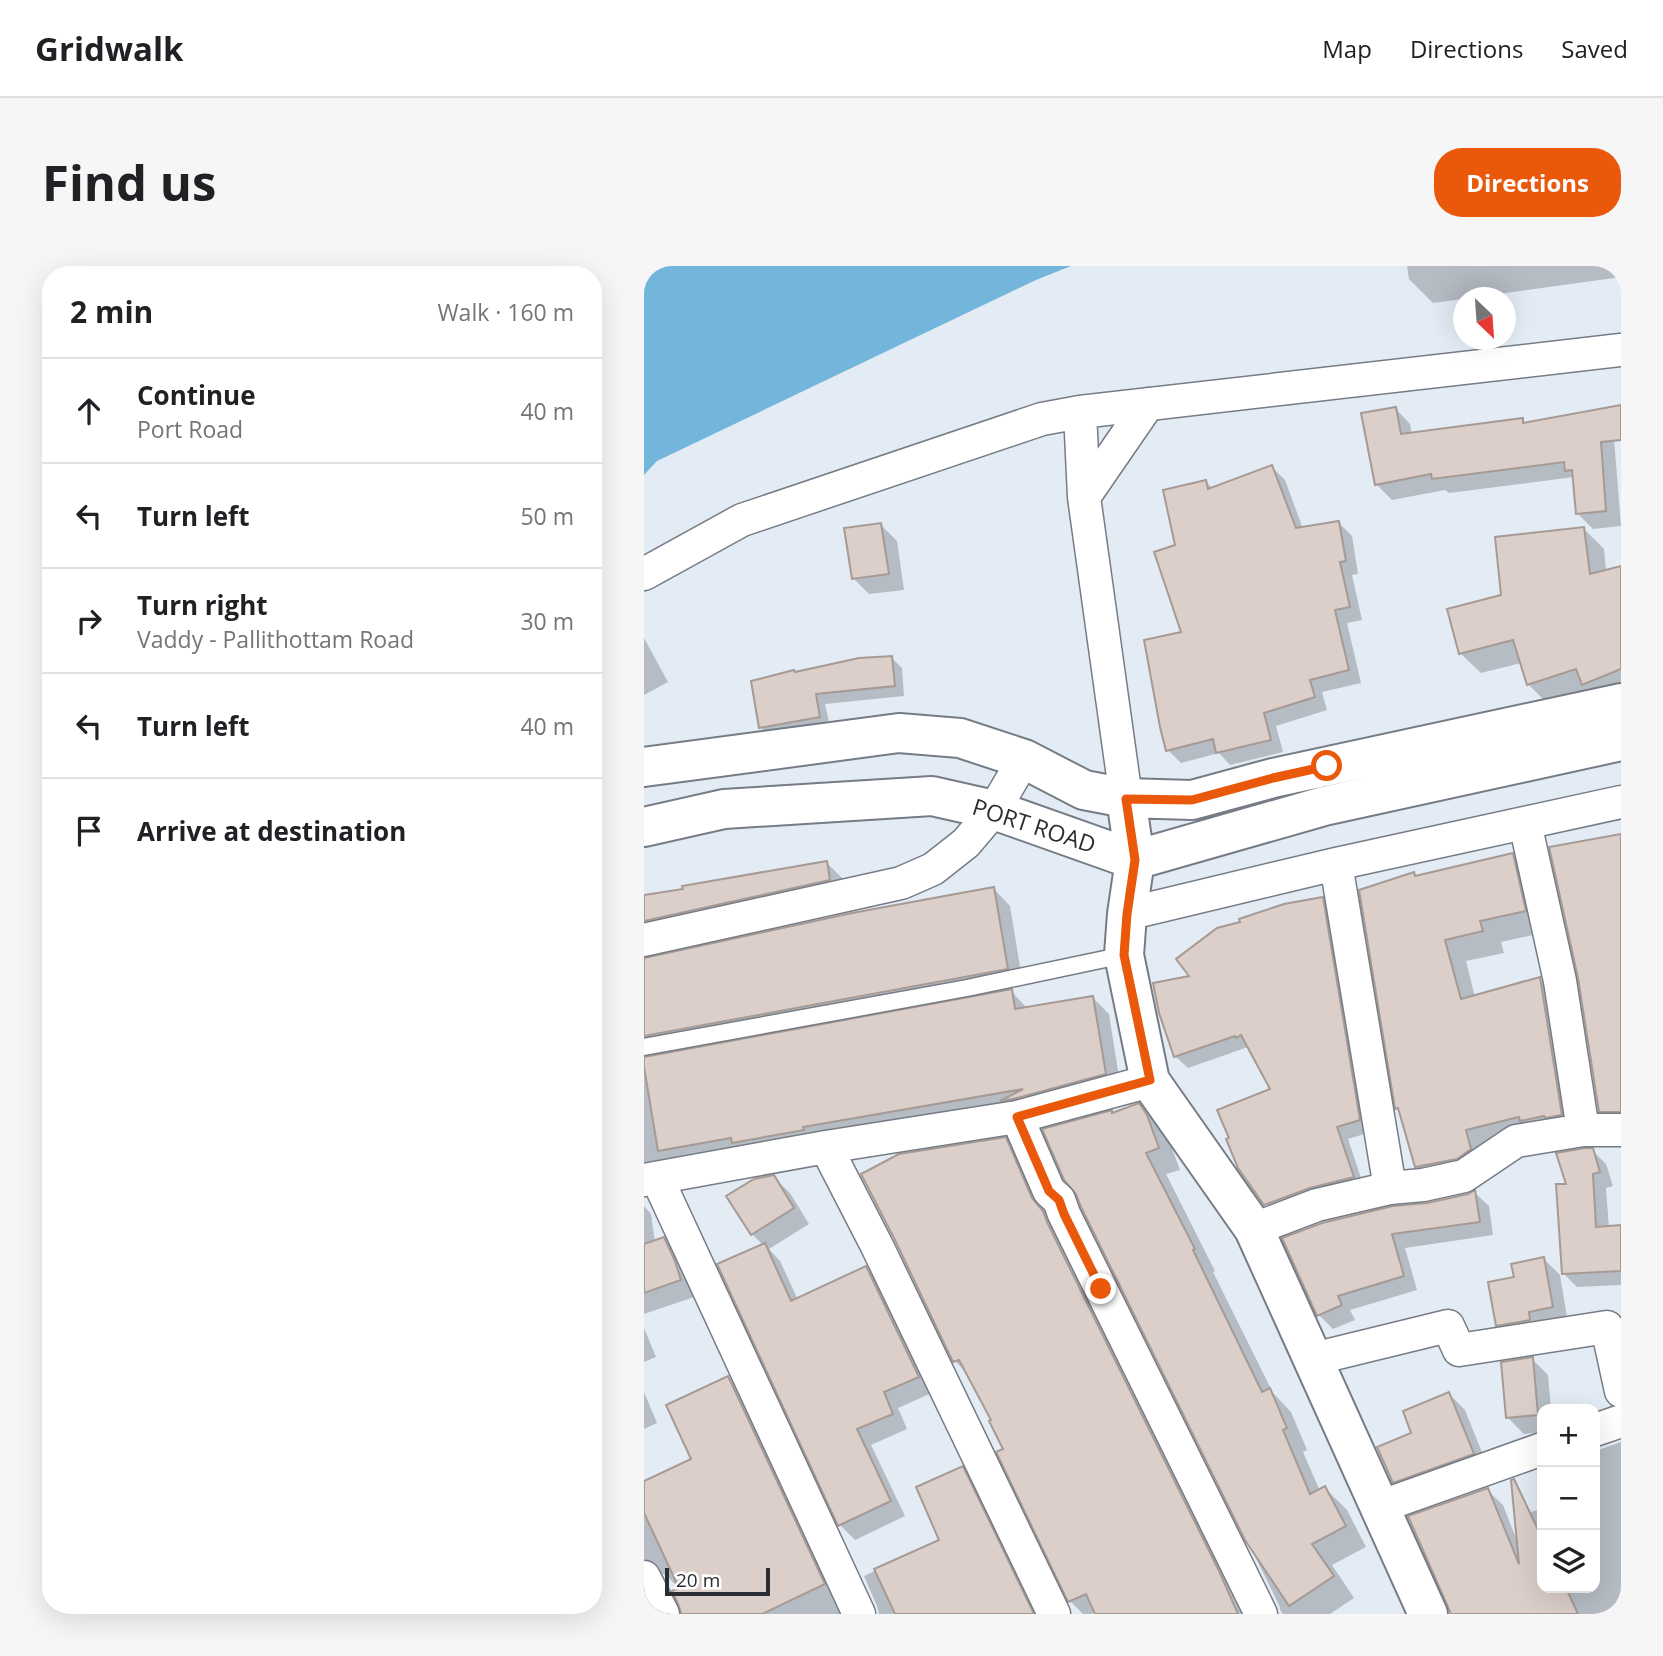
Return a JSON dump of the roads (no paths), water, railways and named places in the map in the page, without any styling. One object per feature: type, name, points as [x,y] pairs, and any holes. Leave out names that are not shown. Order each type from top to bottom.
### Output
[{"type":"street","points":[[644,574],[742,520],[1042,419],[1080,412],[1621,350]]},
{"type":"street","points":[[1084,497],[1149,404]]},
{"type":"street","points":[[1080,412],[1084,497],[1135,860],[1124,955],[1150,1080],[1254,1229],[1379,1507],[1415,1610]]},
{"type":"street","points":[[644,768],[899,733],[960,738],[1024,759],[1084,790],[1126,799],[1192,800],[1273,778],[1621,703]]},
{"type":"street","points":[[1135,860],[1324,806],[1621,741]]},
{"type":"street","points":[[644,940],[901,883],[933,870],[966,843],[994,810],[1024,759]]},
{"type":"street","name":"PORT ROAD","points":[[644,827],[724,808],[932,796],[994,810],[1135,860]]},
{"type":"street","points":[[1127,914],[1336,864],[1621,802]]},
{"type":"street","points":[[1525,823],[1560,981],[1583,1130]]},
{"type":"street","points":[[1336,864],[1390,1188]]},
{"type":"street","points":[[859,1614],[651,1179],[826,1147],[1017,1117],[1150,1080]]},
{"type":"street","points":[[1017,1117],[1049,1191],[1059,1200],[1261,1614]]},
{"type":"street","points":[[1254,1229],[1317,1205],[1390,1188],[1423,1185],[1464,1176],[1516,1141],[1583,1130],[1621,1130]]},
{"type":"street","points":[[826,1147],[877,1246],[1054,1614]]},
{"type":"street","points":[[1313,1359],[1448,1326],[1460,1350],[1607,1327],[1621,1391]]},
{"type":"street","points":[[1600,1428],[1621,1421]]},
{"type":"street","points":[[1379,1507],[1537,1451]]},
{"type":"street","points":[[644,1577],[663,1614]]},
{"type":"lane","points":[[644,1047],[967,988],[1124,955]]},
{"type":"water","points":[[644,266],[1071,266],[1036,280],[657,461],[644,475]]}]
